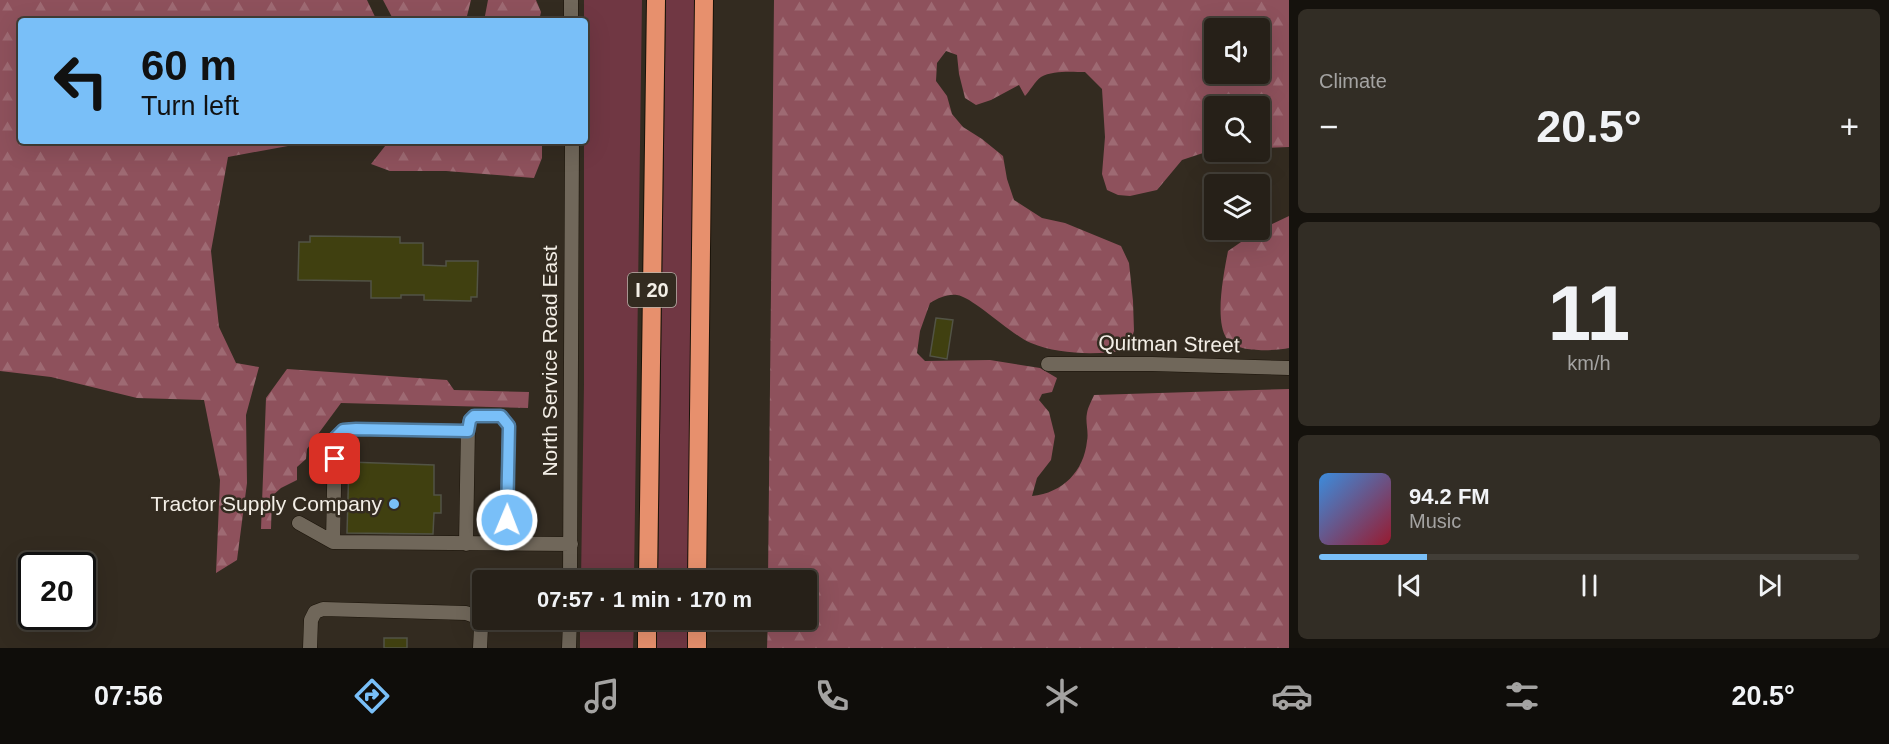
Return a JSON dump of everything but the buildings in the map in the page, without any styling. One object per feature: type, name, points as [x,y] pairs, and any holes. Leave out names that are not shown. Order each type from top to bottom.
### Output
[{"type":"highway","name":"I 20","points":[[648,570],[656,0]]},
{"type":"highway","name":"I 20","points":[[698,570],[704,0]]},
{"type":"highway","points":[[647,630],[647,648]]},
{"type":"highway","points":[[697,630],[697,648]]},
{"type":"street","points":[[571,0],[571,18]]},
{"type":"street","name":"North Service Road East","points":[[570,570],[572,144]]},
{"type":"street","name":"Quitman Street","points":[[1048,364],[1289,368]]},
{"type":"street","points":[[466,544],[468,431],[470,420],[474,416],[501,416],[509,426],[506,543]]},
{"type":"street","points":[[333,543],[335,438],[343,430],[468,431]]},
{"type":"street","points":[[298,523],[333,543],[571,544]]},
{"type":"street","points":[[310,648],[311,620],[315,612],[323,609],[466,613],[477,617],[481,627],[480,648]]},
{"type":"street","points":[[569,648],[570,630]]},
{"type":"shaded area","points":[[584,0],[642,0],[634,570],[581,570],[584,144],[588,144],[588,18],[584,18]]},
{"type":"shaded area","points":[[666,0],[698,0],[691,570],[658,570]]},
{"type":"shaded area","points":[[580,630],[634,630],[633,648],[580,648]]},
{"type":"shaded area","points":[[657,630],[690,630],[690,648],[657,648]]},
{"type":"green space","points":[[0,0],[367,0],[376,18],[18,18],[18,144],[299,144],[228,157],[211,251],[219,327],[236,363],[259,367],[246,415],[247,483],[237,560],[216,573],[220,480],[204,400],[137,398],[51,377],[0,371]]},
{"type":"green space","points":[[383,0],[471,0],[465,18],[392,18]]},
{"type":"green space","points":[[488,0],[536,0],[541,12],[540,18],[485,18]]},
{"type":"green space","points":[[774,0],[1289,0],[1289,147],[1270,148],[1270,96],[1204,96],[1204,153],[1182,160],[1157,190],[1130,196],[1118,195],[1107,190],[1102,174],[1105,137],[1102,89],[1085,72],[1051,73],[1039,79],[1025,96],[1019,85],[976,105],[965,98],[957,55],[946,51],[937,63],[936,81],[947,96],[952,114],[963,127],[1003,156],[1014,200],[1042,218],[1065,223],[1121,246],[1129,263],[1134,331],[1128,350],[1092,353],[1054,350],[1023,339],[964,297],[949,295],[930,303],[920,331],[917,353],[925,361],[990,360],[1040,368],[1057,378],[1052,392],[1042,394],[1039,400],[1049,412],[1055,436],[1051,460],[1037,478],[1032,496],[1043,494],[1062,485],[1070,479],[1082,462],[1087,438],[1087,413],[1094,395],[1289,389],[1289,648],[767,648],[768,630],[817,630],[817,570],[768,570]]},
{"type":"green space","points":[[387,144],[542,144],[542,158],[534,178],[446,171],[390,171],[371,164]]},
{"type":"green space","points":[[1289,216],[1289,348],[1265,350],[1238,347],[1227,339],[1221,321],[1221,296],[1228,251],[1244,240],[1270,240],[1270,225]]},
{"type":"green space","points":[[287,369],[447,380],[454,390],[529,392],[528,408],[341,403],[307,449],[306,459],[297,467],[297,480],[281,488],[272,496],[271,529],[261,529],[266,398]]},
{"type":"place","name":"Tractor Supply Company","points":[[394,504]]},
{"type":"route","points":[[335,459],[335,438],[343,430],[468,431],[470,420],[474,416],[501,416],[509,426],[507,520]]}]
